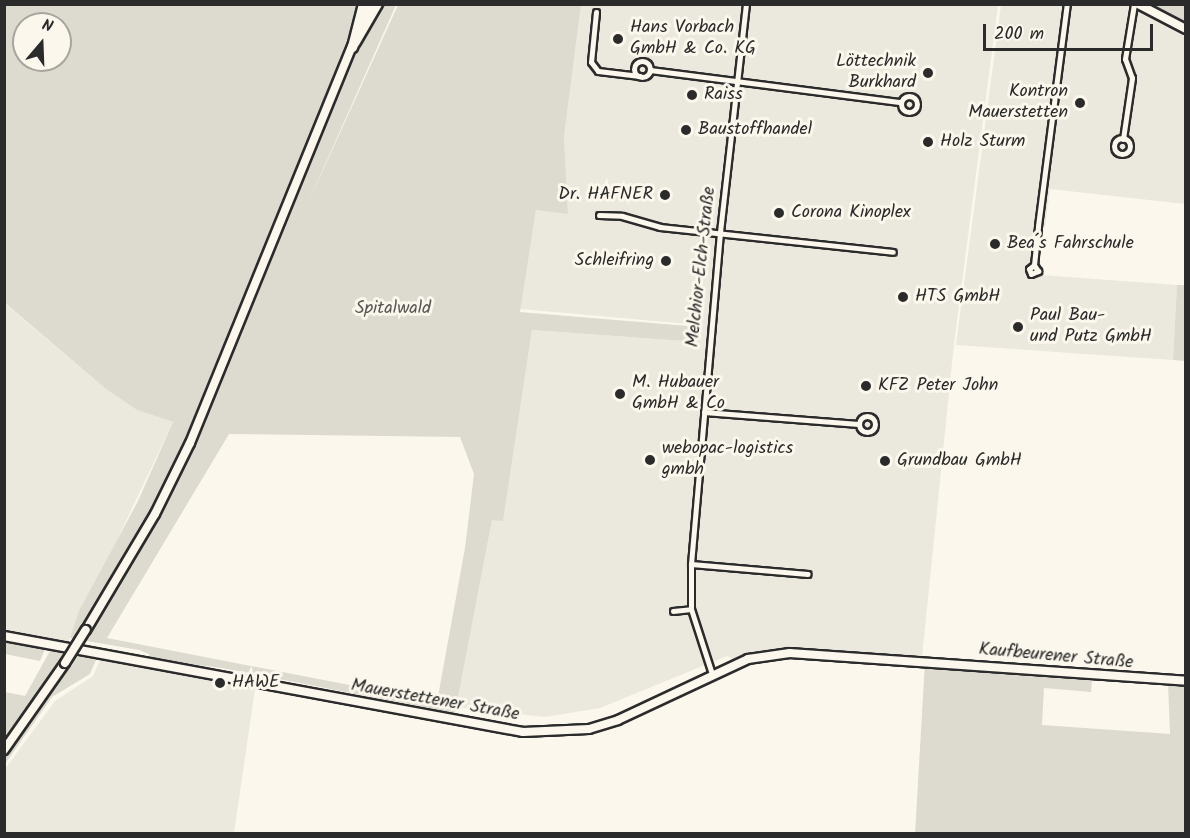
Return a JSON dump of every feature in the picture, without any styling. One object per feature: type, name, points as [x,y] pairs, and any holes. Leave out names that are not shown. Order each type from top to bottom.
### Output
[{"type":"highway","points":[[352,47],[369,4]]},
{"type":"main road","points":[[4,750],[86,630],[155,514],[190,443],[352,47],[363,4]]},
{"type":"main road","points":[[352,47],[378,4]]},
{"type":"main road","points":[[1136,4],[1185,29]]},
{"type":"main road","name":"Mauerstettener Straße","points":[[4,636],[523,732],[564,731],[608,723],[748,659],[790,653],[924,660]]},
{"type":"main road","name":"Kaufbeurener Straße","points":[[924,660],[1185,681]]},
{"type":"street","name":"Melchior-Elch-Straße","points":[[712,674],[691,609],[691,564],[720,232],[746,4]]},
{"type":"street","points":[[1034,265],[1067,4]]},
{"type":"street","points":[[1123,139],[1132,78],[1125,59],[1136,4]]},
{"type":"street","points":[[596,12],[591,62],[598,71],[640,76],[647,75],[650,70]]},
{"type":"street","points":[[640,76],[635,71],[639,62],[646,62],[650,70]]},
{"type":"street","points":[[650,70],[901,102]]},
{"type":"street","points":[[598,215],[622,216],[647,225],[892,252]]},
{"type":"street","points":[[704,411],[859,424]]},
{"type":"street","points":[[691,564],[808,574]]},
{"type":"street","points":[[673,611],[691,609]]},
{"type":"shaded area","points":[[581,5],[998,5],[954,344],[922,657],[769,650],[733,659],[727,656],[600,708],[545,717],[456,707],[492,520],[503,520],[532,330],[698,342],[700,325],[520,309],[536,210],[568,213],[564,137]]},
{"type":"shaded area","points":[[1001,5],[1130,5],[1185,32],[1185,204],[1050,189],[1045,227],[1039,228],[1035,263],[1041,268],[1041,275],[1177,285],[1173,360],[956,345]]},
{"type":"shaded area","points":[[4,303],[106,389],[137,410],[173,422],[68,643],[5,629]]},
{"type":"shaded area","points":[[100,660],[255,689],[234,833],[5,833],[5,769],[55,701],[93,676]]},
{"type":"green space","name":"Spitalwald","points":[[4,5],[360,5],[193,444],[356,49],[380,5],[396,5],[304,212],[398,5],[581,5],[564,137],[568,214],[536,210],[520,312],[700,327],[698,342],[532,330],[503,521],[492,520],[455,713],[222,668],[150,659],[149,654],[139,650],[70,638],[79,611],[138,501],[173,422],[137,410],[106,389],[5,303]],"holes":[[[229,434],[460,437],[474,474],[465,548],[437,702],[107,638]]]},
{"type":"green space","points":[[1144,5],[1185,5],[1185,27]]},
{"type":"green space","points":[[1177,285],[1185,285],[1185,361],[1173,360]]},
{"type":"green space","points":[[5,639],[45,649],[40,661],[5,654]]},
{"type":"green space","points":[[50,651],[96,660],[90,674],[52,697],[5,764],[5,755],[69,663],[60,661],[5,743],[5,692],[25,696]]},
{"type":"green space","points":[[925,662],[1092,679],[1091,692],[1044,688],[1042,725],[1170,734],[1168,683],[1185,684],[1185,833],[915,834]]},
{"type":"place","name":"Hans Vorbach GmbH & Co. KG","points":[[618,39]]},
{"type":"place","name":"Löttechnik Burkhard","points":[[928,73]]},
{"type":"place","name":"Raiss","points":[[692,95]]},
{"type":"place","name":"Kontron Mauerstetten","points":[[1080,103]]},
{"type":"place","name":"Baustoffhandel","points":[[686,130]]},
{"type":"place","name":"Holz Sturm","points":[[928,142]]},
{"type":"place","name":"Dr. HAFNER","points":[[665,195]]},
{"type":"place","name":"Corona Kinoplex","points":[[779,213]]},
{"type":"place","name":"Bea´s Fahrschule","points":[[995,244]]},
{"type":"place","name":"Schleifring","points":[[666,261]]},
{"type":"place","name":"HTS GmbH","points":[[903,297]]},
{"type":"place","name":"Paul Bau- und Putz GmbH","points":[[1018,327]]},
{"type":"place","name":"KFZ Peter John","points":[[866,386]]},
{"type":"place","name":"M. Hubauer GmbH & Co","points":[[620,394]]},
{"type":"place","name":"webopac-logistics gmbh","points":[[650,460]]},
{"type":"place","name":"Grundbau GmbH","points":[[885,461]]},
{"type":"place","name":"HAWE","points":[[220,683]]}]
